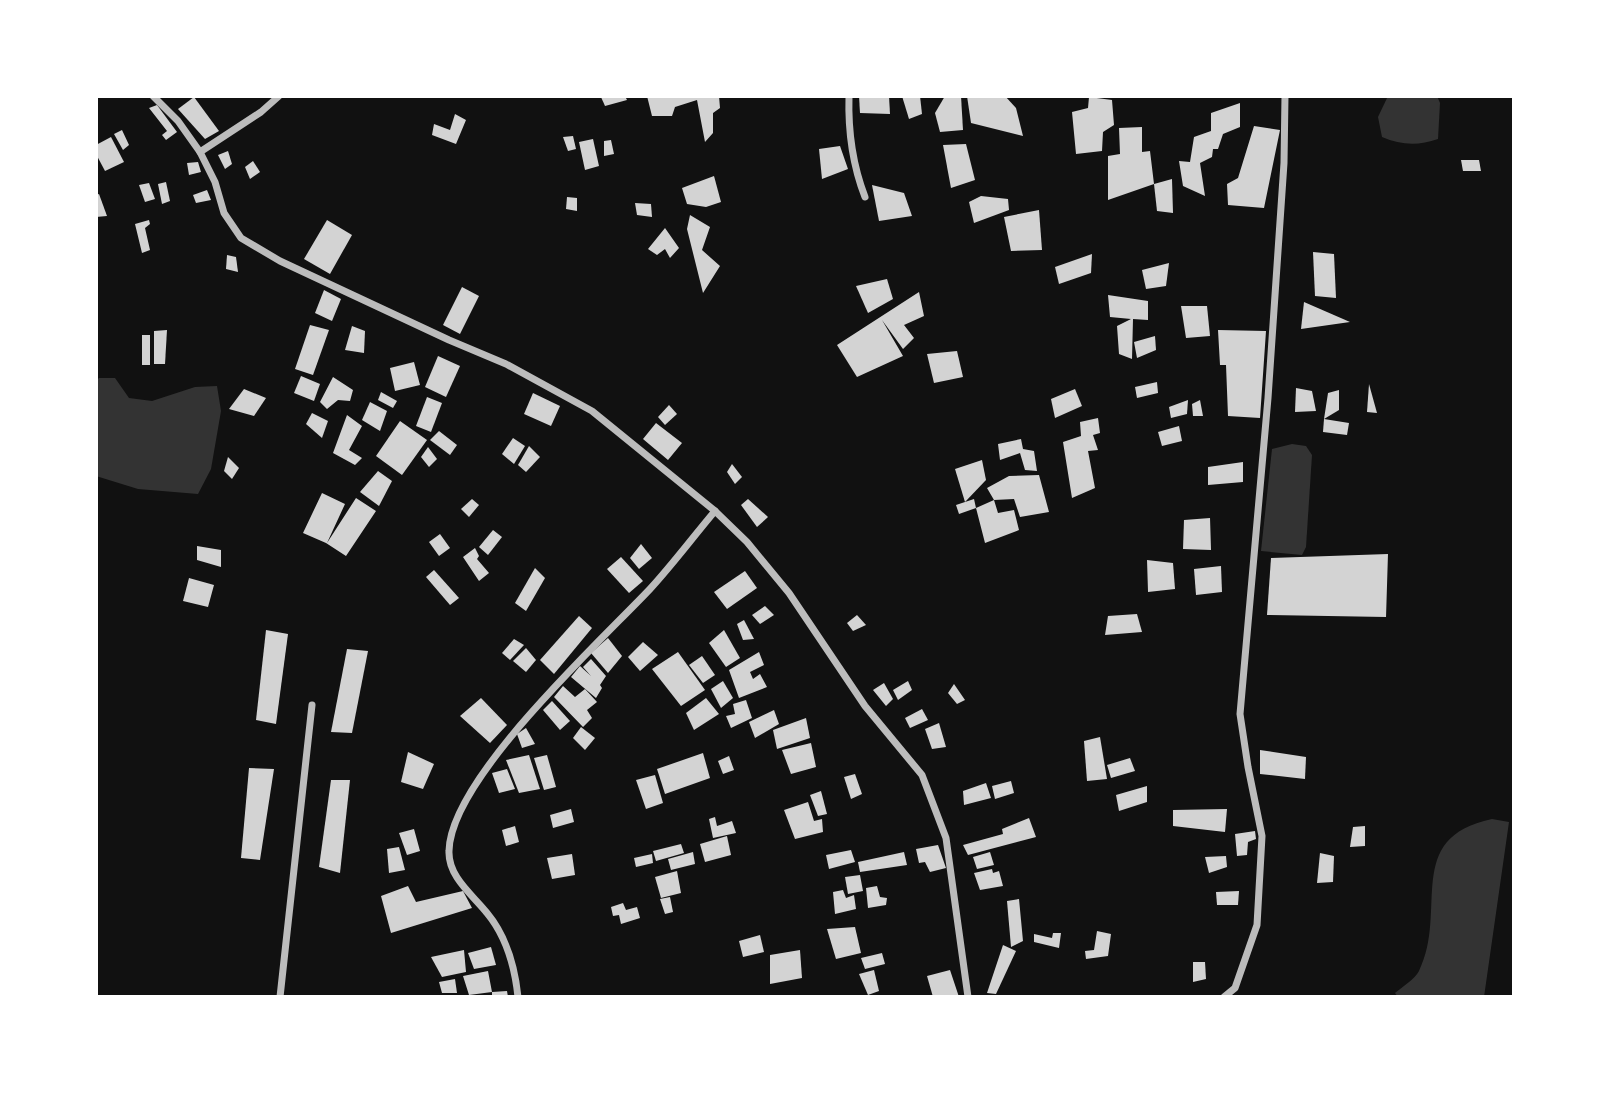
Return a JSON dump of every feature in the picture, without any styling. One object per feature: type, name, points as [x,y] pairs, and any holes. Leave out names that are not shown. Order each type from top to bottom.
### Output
[{"type":"street","points":[[153,96],[178,121],[200,152],[215,182],[224,213],[242,238],[292,267],[506,364],[592,411],[715,511],[747,542],[789,593],[865,706],[922,775],[946,838],[968,997]]},
{"type":"street","points":[[200,152],[261,112],[279,96]]},
{"type":"street","points":[[849,96],[848,118],[865,197]]},
{"type":"street","points":[[1224,997],[1234,988],[1257,925],[1262,836],[1240,714],[1269,384],[1284,163],[1285,96]]},
{"type":"street","points":[[518,997],[512,961],[488,914],[470,897],[455,874],[448,852],[463,805],[510,739],[580,659],[652,587],[715,511]]},
{"type":"street","points":[[280,997],[312,705]]},
{"type":"shaded area","points":[[1388,96],[1437,96],[1440,103],[1438,139],[1410,144],[1382,137],[1378,117]]},
{"type":"shaded area","points":[[99,378],[115,378],[129,398],[152,401],[195,387],[217,386],[221,411],[211,469],[198,494],[138,489],[96,476],[96,381]]},
{"type":"shaded area","points":[[1292,444],[1306,446],[1312,455],[1306,547],[1302,555],[1261,551],[1272,449]]},
{"type":"shaded area","points":[[1492,819],[1509,822],[1484,997],[1398,997],[1395,993],[1419,971],[1427,948],[1437,860],[1447,842],[1464,829]]},
{"type":"building","points":[[625,96],[627,100],[605,106],[601,97]]},
{"type":"building","points":[[647,96],[719,96],[720,108],[713,113],[713,133],[705,142],[697,100],[675,107],[672,116],[652,116]]},
{"type":"building","points":[[859,96],[889,96],[890,114],[860,113]]},
{"type":"building","points":[[902,96],[920,96],[922,114],[909,119]]},
{"type":"building","points":[[945,96],[961,96],[963,130],[940,132],[935,113]]},
{"type":"building","points":[[967,96],[1005,96],[1016,108],[1023,136],[971,123]]},
{"type":"building","points":[[194,97],[219,131],[205,139],[178,109]]},
{"type":"building","points":[[1089,97],[1112,100],[1114,125],[1103,132],[1102,151],[1076,154],[1072,112],[1088,108]]},
{"type":"building","points":[[1240,103],[1240,127],[1223,134],[1218,149],[1213,149],[1212,157],[1200,163],[1205,196],[1183,186],[1179,161],[1190,162],[1194,137],[1211,131],[1211,113]]},
{"type":"building","points":[[157,105],[177,132],[166,140],[162,135],[167,131],[149,108]]},
{"type":"building","points":[[455,114],[466,120],[456,144],[432,135],[434,124],[450,130]]},
{"type":"building","points":[[1254,126],[1280,130],[1264,208],[1228,205],[1227,184],[1238,178]]},
{"type":"building","points":[[1142,127],[1142,152],[1150,151],[1154,184],[1108,200],[1108,156],[1120,154],[1119,128]]},
{"type":"building","points":[[122,130],[129,145],[123,150],[114,134]]},
{"type":"building","points":[[573,136],[576,149],[568,151],[563,137]]},
{"type":"building","points":[[111,137],[124,162],[105,171],[96,154],[96,145]]},
{"type":"building","points":[[593,139],[599,166],[585,170],[579,142]]},
{"type":"building","points":[[611,140],[614,154],[604,156],[604,141]]},
{"type":"building","points":[[966,144],[975,180],[951,188],[943,145]]},
{"type":"building","points":[[840,146],[848,169],[822,179],[819,149]]},
{"type":"building","points":[[228,151],[232,164],[225,169],[218,155]]},
{"type":"building","points":[[1461,160],[1479,160],[1481,171],[1463,171]]},
{"type":"building","points":[[253,161],[260,172],[250,179],[245,167]]},
{"type":"building","points":[[198,162],[201,172],[189,175],[187,163]]},
{"type":"building","points":[[714,176],[721,202],[706,207],[687,204],[682,188]]},
{"type":"building","points":[[1172,179],[1173,213],[1157,211],[1154,184]]},
{"type":"building","points":[[166,182],[170,201],[162,204],[158,184]]},
{"type":"building","points":[[149,183],[155,199],[145,202],[139,185]]},
{"type":"building","points":[[872,185],[904,193],[912,216],[879,221]]},
{"type":"building","points":[[207,190],[211,200],[196,203],[193,195]]},
{"type":"building","points":[[99,194],[107,216],[96,217],[96,195]]},
{"type":"building","points":[[981,196],[1008,199],[1009,210],[974,223],[969,202]]},
{"type":"building","points":[[567,197],[577,198],[577,211],[566,209]]},
{"type":"building","points":[[635,203],[651,204],[652,217],[637,215]]},
{"type":"building","points":[[1039,210],[1042,250],[1011,251],[1004,217]]},
{"type":"building","points":[[690,215],[710,227],[702,250],[720,266],[703,293],[687,229]]},
{"type":"building","points":[[149,220],[150,224],[145,228],[150,250],[142,253],[135,224]]},
{"type":"building","points":[[327,220],[352,235],[330,274],[304,259]]},
{"type":"building","points":[[665,228],[679,248],[670,258],[665,249],[657,255],[648,249]]},
{"type":"building","points":[[1313,252],[1334,254],[1336,298],[1315,296]]},
{"type":"building","points":[[1092,254],[1091,273],[1059,284],[1055,267]]},
{"type":"building","points":[[227,255],[236,257],[238,272],[226,269]]},
{"type":"building","points":[[1169,263],[1166,286],[1146,289],[1142,270]]},
{"type":"building","points":[[887,279],[893,299],[868,313],[856,286]]},
{"type":"building","points":[[462,287],[479,296],[460,334],[443,325]]},
{"type":"building","points":[[324,290],[341,299],[332,321],[315,313]]},
{"type":"building","points":[[919,292],[924,316],[904,325],[914,338],[903,349],[882,320],[903,356],[857,377],[837,345]]},
{"type":"building","points":[[1108,295],[1148,301],[1148,320],[1133,319],[1132,359],[1119,354],[1117,326],[1131,319],[1110,317]]},
{"type":"building","points":[[1304,302],[1350,322],[1301,329]]},
{"type":"building","points":[[1181,306],[1207,306],[1210,336],[1186,338]]},
{"type":"building","points":[[310,325],[329,330],[313,375],[295,369]]},
{"type":"building","points":[[352,326],[365,331],[364,353],[345,350]]},
{"type":"building","points":[[167,330],[165,364],[154,364],[154,331]]},
{"type":"building","points":[[1218,330],[1266,331],[1260,418],[1228,416],[1226,365],[1220,365]]},
{"type":"building","points":[[142,335],[150,335],[150,365],[142,365]]},
{"type":"building","points":[[1155,336],[1156,350],[1137,358],[1134,342]]},
{"type":"building","points":[[957,351],[963,377],[934,383],[927,354]]},
{"type":"building","points":[[438,356],[460,366],[446,397],[425,387]]},
{"type":"building","points":[[414,362],[420,385],[395,391],[390,368]]},
{"type":"building","points":[[301,376],[320,384],[314,401],[294,393]]},
{"type":"building","points":[[333,377],[353,390],[350,401],[338,400],[327,409],[320,402]]},
{"type":"building","points":[[1157,382],[1158,393],[1137,398],[1135,387]]},
{"type":"building","points":[[1369,384],[1377,413],[1367,412]]},
{"type":"building","points":[[1296,388],[1312,391],[1316,411],[1295,412]]},
{"type":"building","points":[[244,389],[266,398],[254,416],[229,409]]},
{"type":"building","points":[[1075,389],[1082,406],[1055,418],[1051,399]]},
{"type":"building","points":[[1339,390],[1339,410],[1324,419],[1328,393]]},
{"type":"building","points":[[381,392],[397,401],[393,408],[378,400]]},
{"type":"building","points":[[533,393],[560,406],[551,426],[524,414]]},
{"type":"building","points":[[427,397],[442,403],[431,432],[416,426]]},
{"type":"building","points":[[1188,400],[1187,414],[1171,418],[1169,407]]},
{"type":"building","points":[[1200,400],[1203,416],[1193,416],[1192,404]]},
{"type":"building","points":[[370,402],[387,411],[380,431],[362,420]]},
{"type":"building","points":[[669,405],[677,414],[665,425],[658,417]]},
{"type":"building","points":[[312,413],[328,421],[322,438],[306,424]]},
{"type":"building","points":[[347,415],[362,426],[349,450],[362,458],[355,465],[333,453]]},
{"type":"building","points":[[1098,418],[1100,433],[1093,435],[1098,450],[1088,451],[1095,488],[1072,498],[1063,442],[1081,436],[1080,422]]},
{"type":"building","points":[[1324,419],[1349,423],[1347,435],[1323,432]]},
{"type":"building","points":[[400,421],[427,440],[402,475],[376,456]]},
{"type":"building","points":[[656,423],[682,443],[668,460],[643,439]]},
{"type":"building","points":[[1179,426],[1182,441],[1162,446],[1158,432]]},
{"type":"building","points":[[439,431],[457,445],[450,455],[430,440]]},
{"type":"building","points":[[513,438],[525,446],[514,464],[502,454]]},
{"type":"building","points":[[1021,439],[1023,449],[1034,451],[1037,471],[1025,470],[1020,453],[1000,460],[998,444]]},
{"type":"building","points":[[529,446],[540,457],[526,472],[518,465]]},
{"type":"building","points":[[428,447],[437,459],[429,467],[421,457]]},
{"type":"building","points":[[228,457],[239,468],[232,479],[224,471]]},
{"type":"building","points":[[982,460],[986,480],[965,502],[955,469]]},
{"type":"building","points":[[1243,462],[1243,482],[1208,485],[1208,467]]},
{"type":"building","points":[[732,464],[742,477],[735,484],[727,472]]},
{"type":"building","points":[[378,471],[392,481],[379,506],[360,492]]},
{"type":"building","points":[[1039,475],[1049,512],[1020,517],[1014,499],[994,500],[987,488],[1009,476]]},
{"type":"building","points":[[322,493],[345,504],[327,543],[356,498],[376,511],[346,556],[303,533]]},
{"type":"building","points":[[472,499],[479,505],[469,517],[461,509]]},
{"type":"building","points":[[748,499],[768,517],[757,527],[741,505]]},
{"type":"building","points":[[974,499],[976,508],[959,514],[956,505]]},
{"type":"building","points":[[994,500],[998,513],[1014,510],[1019,530],[985,543],[976,508]]},
{"type":"building","points":[[1210,518],[1211,550],[1183,549],[1184,520]]},
{"type":"building","points":[[493,530],[502,537],[488,555],[479,547]]},
{"type":"building","points":[[440,534],[450,548],[439,556],[429,542]]},
{"type":"building","points":[[641,544],[652,558],[639,569],[630,558]]},
{"type":"building","points":[[197,546],[221,550],[221,567],[197,560]]},
{"type":"building","points":[[475,548],[479,556],[477,559],[489,573],[479,581],[463,557]]},
{"type":"building","points":[[1388,554],[1386,617],[1267,615],[1271,558]]},
{"type":"building","points":[[621,557],[643,581],[629,593],[607,569]]},
{"type":"building","points":[[1147,560],[1173,563],[1175,589],[1148,592]]},
{"type":"building","points":[[1221,566],[1222,592],[1196,595],[1194,569]]},
{"type":"building","points":[[535,568],[545,578],[526,611],[515,603]]},
{"type":"building","points":[[434,570],[459,598],[450,605],[426,577]]},
{"type":"building","points":[[745,571],[757,588],[727,609],[714,592]]},
{"type":"building","points":[[189,578],[214,585],[208,607],[183,601]]},
{"type":"building","points":[[765,606],[774,615],[760,624],[752,615]]},
{"type":"building","points":[[1137,614],[1142,632],[1105,635],[1108,616]]},
{"type":"building","points":[[857,615],[866,625],[853,631],[847,623]]},
{"type":"building","points":[[579,616],[592,628],[554,674],[540,660]]},
{"type":"building","points":[[744,620],[754,639],[743,640],[737,624]]},
{"type":"building","points":[[266,630],[288,634],[276,724],[256,720]]},
{"type":"building","points":[[724,630],[740,658],[726,667],[709,643]]},
{"type":"building","points":[[608,638],[622,656],[608,673],[591,653]]},
{"type":"building","points":[[514,639],[524,645],[510,660],[502,653]]},
{"type":"building","points":[[643,642],[658,655],[640,671],[628,657]]},
{"type":"building","points":[[526,648],[536,660],[526,672],[513,661]]},
{"type":"building","points":[[347,649],[368,651],[352,733],[331,732]]},
{"type":"building","points":[[678,652],[705,690],[681,706],[652,669]]},
{"type":"building","points":[[759,652],[764,665],[750,672],[753,679],[760,674],[767,687],[739,698],[729,670]]},
{"type":"building","points":[[702,656],[715,675],[703,683],[689,665]]},
{"type":"building","points":[[591,659],[606,676],[596,698],[571,677],[580,666],[591,676],[583,667]]},
{"type":"building","points":[[723,681],[733,698],[721,708],[711,689]]},
{"type":"building","points":[[908,681],[912,690],[898,700],[893,690]]},
{"type":"building","points":[[884,683],[893,699],[886,706],[873,690]]},
{"type":"building","points":[[954,684],[965,700],[957,704],[948,693]]},
{"type":"building","points":[[563,686],[575,697],[585,689],[597,702],[587,710],[592,718],[583,727],[554,697]]},
{"type":"building","points":[[481,698],[507,725],[490,743],[460,716]]},
{"type":"building","points":[[706,698],[719,714],[694,730],[686,713]]},
{"type":"building","points":[[746,700],[752,718],[731,728],[726,716],[735,714],[733,704]]},
{"type":"building","points":[[552,701],[570,721],[560,730],[543,710]]},
{"type":"building","points":[[922,709],[928,720],[910,728],[905,718]]},
{"type":"building","points":[[774,710],[779,724],[755,738],[749,722]]},
{"type":"building","points":[[806,718],[810,738],[777,749],[773,730]]},
{"type":"building","points":[[939,723],[946,747],[932,749],[925,729]]},
{"type":"building","points":[[581,727],[595,738],[585,750],[573,738]]},
{"type":"building","points":[[526,728],[535,744],[522,748],[517,734]]},
{"type":"building","points":[[1100,737],[1107,779],[1087,781],[1084,741]]},
{"type":"building","points":[[811,743],[816,767],[791,774],[782,750]]},
{"type":"building","points":[[1260,750],[1306,757],[1305,779],[1260,774]]},
{"type":"building","points":[[408,752],[434,764],[423,789],[401,782]]},
{"type":"building","points":[[703,753],[710,778],[665,794],[657,769]]},
{"type":"building","points":[[529,755],[540,789],[519,793],[506,760]]},
{"type":"building","points":[[547,755],[556,787],[544,790],[534,758]]},
{"type":"building","points":[[729,756],[734,770],[723,774],[718,761]]},
{"type":"building","points":[[1130,758],[1135,771],[1111,778],[1107,765]]},
{"type":"building","points":[[249,768],[274,769],[260,860],[241,858]]},
{"type":"building","points":[[507,769],[515,789],[499,793],[492,773]]},
{"type":"building","points":[[855,774],[862,794],[851,799],[844,777]]},
{"type":"building","points":[[655,775],[663,803],[646,809],[636,780]]},
{"type":"building","points":[[331,780],[350,780],[340,873],[319,867]]},
{"type":"building","points":[[1011,781],[1014,793],[995,799],[992,786]]},
{"type":"building","points":[[986,783],[991,798],[964,805],[963,791]]},
{"type":"building","points":[[1147,786],[1147,802],[1119,811],[1116,795]]},
{"type":"building","points":[[821,791],[827,814],[818,816],[810,795]]},
{"type":"building","points":[[808,802],[814,821],[822,819],[823,832],[795,839],[784,810]]},
{"type":"building","points":[[571,809],[574,822],[553,828],[550,815]]},
{"type":"building","points":[[1227,809],[1225,832],[1173,826],[1173,810]]},
{"type":"building","points":[[715,817],[717,826],[732,821],[736,833],[713,838],[709,819]]},
{"type":"building","points":[[1029,818],[1036,837],[968,855],[963,845],[1003,834],[1002,829]]},
{"type":"building","points":[[515,826],[519,842],[506,846],[502,830]]},
{"type":"building","points":[[1365,826],[1365,846],[1350,847],[1353,827]]},
{"type":"building","points":[[414,829],[420,851],[407,855],[399,833]]},
{"type":"building","points":[[1255,831],[1256,839],[1248,842],[1247,855],[1237,856],[1235,834]]},
{"type":"building","points":[[727,836],[731,855],[705,862],[700,844]]},
{"type":"building","points":[[681,844],[684,853],[656,861],[653,851]]},
{"type":"building","points":[[938,845],[946,868],[930,872],[925,862],[919,863],[916,849]]},
{"type":"building","points":[[399,847],[405,870],[389,873],[387,849]]},
{"type":"building","points":[[851,850],[855,862],[829,869],[826,855]]},
{"type":"building","points":[[693,852],[695,864],[671,870],[668,859]]},
{"type":"building","points":[[904,852],[907,865],[860,872],[858,862]]},
{"type":"building","points":[[990,852],[994,865],[977,869],[973,857]]},
{"type":"building","points":[[1320,853],[1334,856],[1333,882],[1317,883]]},
{"type":"building","points":[[572,854],[575,875],[552,879],[547,858]]},
{"type":"building","points":[[652,854],[653,863],[636,867],[634,858]]},
{"type":"building","points":[[1226,856],[1227,867],[1209,873],[1205,857]]},
{"type":"building","points":[[992,869],[993,873],[999,871],[1003,886],[980,890],[974,873]]},
{"type":"building","points":[[677,871],[681,893],[661,898],[655,877]]},
{"type":"building","points":[[860,875],[863,891],[848,894],[845,877]]},
{"type":"building","points":[[408,886],[416,902],[463,891],[472,908],[391,933],[381,896]]},
{"type":"building","points":[[877,886],[880,897],[887,898],[886,905],[868,908],[866,888]]},
{"type":"building","points":[[843,890],[846,898],[854,895],[856,909],[835,914],[833,892]]},
{"type":"building","points":[[1239,891],[1238,905],[1217,905],[1216,892]]},
{"type":"building","points":[[670,897],[673,912],[665,914],[660,899]]},
{"type":"building","points":[[1019,899],[1023,941],[1011,947],[1007,901]]},
{"type":"building","points":[[623,903],[626,910],[637,907],[640,918],[621,924],[619,915],[613,916],[611,907]]},
{"type":"building","points":[[855,927],[861,953],[836,959],[827,929]]},
{"type":"building","points":[[1097,931],[1111,934],[1108,956],[1086,959],[1085,951],[1094,950]]},
{"type":"building","points":[[1053,933],[1061,933],[1059,948],[1034,942],[1034,934],[1052,938]]},
{"type":"building","points":[[760,935],[764,952],[743,957],[739,941]]},
{"type":"building","points":[[1003,945],[1016,951],[996,994],[987,993]]},
{"type":"building","points":[[491,947],[496,965],[474,969],[468,953]]},
{"type":"building","points":[[464,950],[466,972],[442,977],[431,957]]},
{"type":"building","points":[[800,950],[802,978],[770,984],[770,955]]},
{"type":"building","points":[[882,953],[885,964],[865,969],[861,958]]},
{"type":"building","points":[[1193,962],[1205,962],[1206,979],[1193,982]]},
{"type":"building","points":[[874,970],[879,991],[868,995],[859,974]]},
{"type":"building","points":[[950,970],[959,997],[933,997],[927,976]]},
{"type":"building","points":[[488,971],[492,992],[469,995],[463,976]]},
{"type":"building","points":[[455,979],[457,993],[442,993],[439,982]]},
{"type":"building","points":[[507,991],[508,997],[492,997],[492,992]]}]
